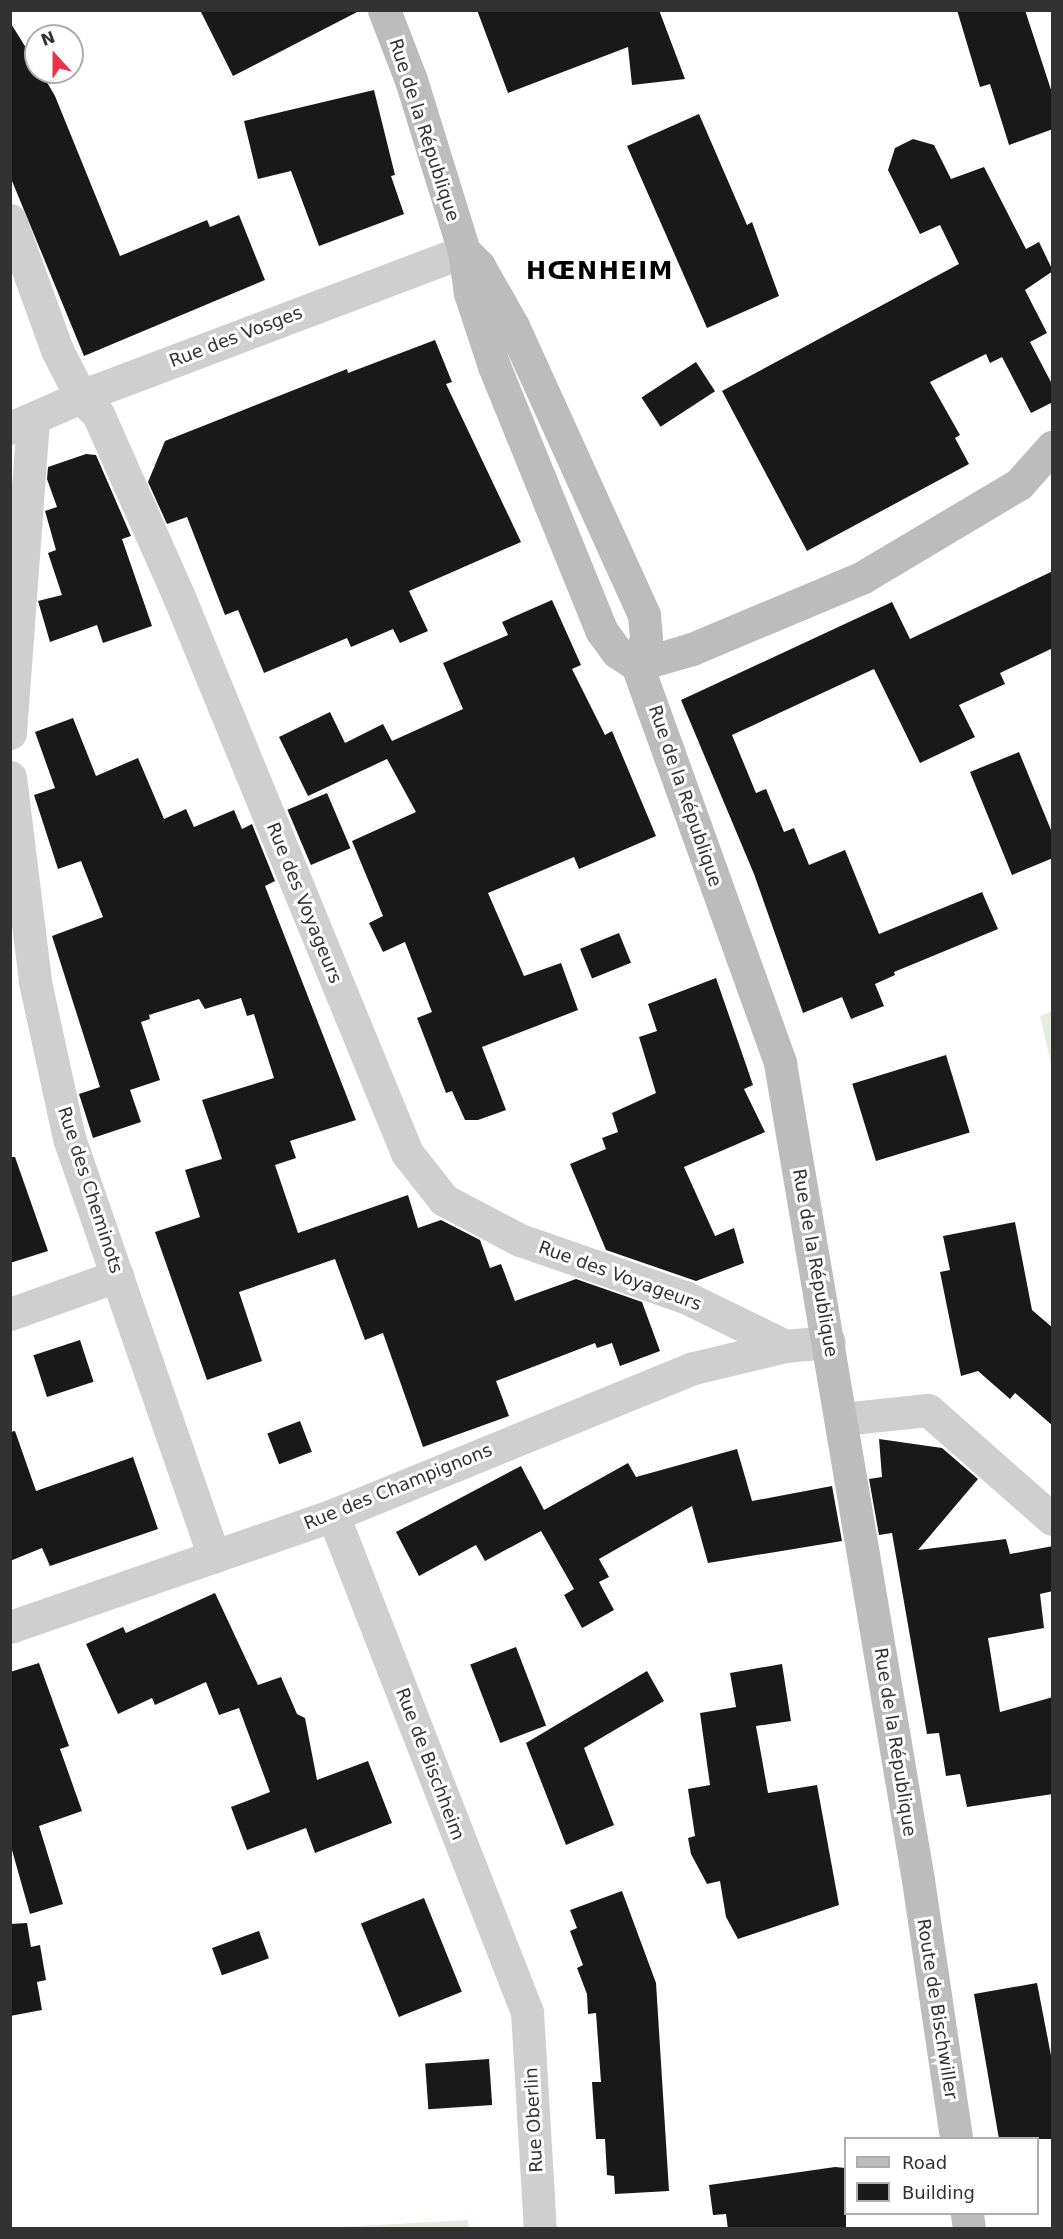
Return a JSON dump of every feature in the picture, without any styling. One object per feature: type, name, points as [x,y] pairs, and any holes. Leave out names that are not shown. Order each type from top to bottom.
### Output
[{"type":"main road","name":"Rue de la République","points":[[384,10],[411,80],[464,251],[470,293],[491,357],[601,630],[617,652],[637,665],[780,1063],[829,1342],[918,1880]]},
{"type":"main road","name":"Rue de la République","points":[[464,251],[479,266],[513,326],[644,615],[646,638],[637,665]]},
{"type":"main road","points":[[637,665],[692,649],[863,577],[1019,484],[1053,447]]},
{"type":"main road","name":"Route de Bischwiller","points":[[918,1880],[956,2137]]},
{"type":"street","name":"Rue des Voyageurs","points":[[10,220],[57,350],[81,397],[98,414],[179,597],[407,1154],[444,1200],[520,1240],[685,1297],[785,1346]]},
{"type":"street","name":"Rue des Vosges","points":[[22,424],[81,397],[464,251]]},
{"type":"street","points":[[10,733],[22,424]]},
{"type":"street","name":"Rue des Cheminots","points":[[10,777],[23,986],[69,1138],[214,1557]]},
{"type":"street","points":[[10,1314],[117,1276]]},
{"type":"street","points":[[785,1346],[829,1342]]},
{"type":"street","name":"Rue des Champignons","points":[[10,1627],[333,1515],[694,1368],[785,1346]]},
{"type":"street","points":[[842,1419],[928,1410],[1053,1519]]},
{"type":"street","name":"Rue de Bischheim","points":[[333,1515],[527,2012]]},
{"type":"street","name":"Rue Oberlin","points":[[527,2012],[540,2229]]},
{"type":"shaded area","points":[[1052,1011],[1052,1068],[1040,1016]]},
{"type":"shaded area","points":[[468,2220],[469,2228],[321,2228]]},
{"type":"building","points":[[200,10],[361,10],[233,76]]},
{"type":"building","points":[[477,10],[659,10],[685,79],[632,85],[628,47],[508,93]]},
{"type":"building","points":[[957,10],[1025,10],[1053,96],[1053,129],[1009,145],[990,84],[980,87]]},
{"type":"building","points":[[10,22],[24,45],[24,84],[48,84],[55,96],[120,256],[207,220],[210,227],[239,215],[265,280],[84,356],[10,176]]},
{"type":"building","points":[[374,90],[395,175],[391,176],[404,214],[319,246],[291,171],[258,179],[244,121]]},
{"type":"building","points":[[699,114],[747,225],[752,222],[779,296],[707,328],[627,146]]},
{"type":"building","points":[[913,139],[934,145],[951,179],[984,167],[1026,249],[1039,242],[1053,271],[1025,290],[1047,333],[1030,342],[1053,386],[1053,402],[1031,413],[1002,357],[990,363],[986,354],[930,382],[960,435],[955,438],[969,464],[807,551],[722,391],[959,264],[940,225],[920,234],[888,170],[895,148]]},
{"type":"building","points":[[435,340],[452,382],[446,384],[521,542],[409,591],[428,631],[400,643],[393,629],[351,647],[347,638],[264,673],[238,610],[225,615],[187,517],[167,524],[148,482],[165,441],[347,369],[348,373]]},
{"type":"building","points":[[696,362],[715,391],[661,427],[641,397]]},
{"type":"building","points":[[86,454],[96,455],[131,536],[122,539],[152,626],[103,643],[97,625],[50,642],[38,601],[62,595],[48,553],[56,550],[45,511],[57,507],[47,479],[48,467]]},
{"type":"building","points":[[1053,571],[1053,648],[1000,673],[1005,684],[959,705],[975,737],[920,763],[874,669],[732,735],[756,793],[766,789],[784,832],[794,828],[809,865],[845,850],[879,934],[982,892],[998,929],[894,972],[895,975],[875,984],[884,1006],[851,1019],[842,997],[803,1013],[754,874],[681,700],[892,602],[910,639]]},
{"type":"building","points":[[552,600],[581,665],[572,669],[605,735],[612,731],[656,836],[579,869],[574,857],[488,893],[524,976],[561,963],[578,1010],[482,1047],[506,1110],[478,1120],[465,1120],[452,1091],[446,1093],[417,1018],[432,1012],[405,942],[383,952],[369,923],[383,916],[352,841],[416,812],[387,759],[308,796],[279,737],[330,712],[345,743],[383,724],[392,741],[463,709],[443,663],[508,635],[502,622]]},
{"type":"building","points":[[73,718],[96,776],[138,758],[164,819],[186,809],[194,827],[234,810],[242,829],[252,824],[275,881],[265,886],[356,1120],[290,1141],[296,1158],[275,1165],[298,1233],[408,1195],[418,1228],[441,1220],[480,1240],[490,1268],[501,1264],[515,1301],[576,1279],[642,1302],[660,1351],[620,1366],[612,1343],[597,1348],[595,1343],[496,1381],[509,1416],[423,1447],[383,1333],[365,1340],[335,1259],[239,1292],[262,1361],[207,1380],[155,1232],[200,1217],[185,1170],[222,1159],[202,1100],[274,1078],[254,1014],[247,1016],[241,998],[205,1009],[199,999],[149,1015],[150,1019],[141,1022],[160,1080],[130,1090],[141,1122],[93,1138],[79,1094],[100,1087],[52,936],[103,917],[81,861],[58,869],[34,795],[55,788],[35,732]]},
{"type":"building","points":[[1019,752],[1053,835],[1053,858],[1012,875],[970,772]]},
{"type":"building","points":[[327,793],[350,848],[311,865],[287,810]]},
{"type":"building","points":[[619,933],[631,963],[592,978],[580,949]]},
{"type":"building","points":[[716,978],[753,1085],[744,1089],[765,1132],[684,1167],[715,1236],[734,1228],[744,1263],[696,1281],[606,1250],[570,1164],[606,1149],[602,1138],[618,1132],[612,1113],[656,1093],[639,1037],[657,1031],[648,1004]]},
{"type":"building","points":[[946,1055],[970,1132],[876,1161],[852,1084]]},
{"type":"building","points":[[10,1157],[15,1157],[48,1251],[10,1263]]},
{"type":"building","points":[[1015,1222],[1032,1310],[1053,1328],[1053,1426],[1015,1393],[1010,1399],[978,1371],[961,1376],[940,1272],[950,1270],[943,1236]]},
{"type":"building","points":[[80,1340],[94,1382],[47,1397],[33,1355]]},
{"type":"building","points":[[300,1421],[312,1452],[279,1464],[267,1434]]},
{"type":"building","points":[[15,1431],[36,1491],[133,1457],[158,1529],[50,1566],[42,1548],[10,1561],[10,1432]]},
{"type":"building","points":[[879,1439],[942,1448],[978,1479],[918,1550],[1006,1539],[1010,1554],[1053,1546],[1053,1591],[1040,1594],[1044,1628],[988,1638],[1000,1712],[1053,1697],[1053,1794],[967,1807],[960,1774],[946,1776],[939,1733],[927,1734],[892,1533],[879,1535],[869,1479],[882,1477]]},
{"type":"building","points":[[737,1449],[752,1501],[832,1486],[842,1541],[708,1563],[692,1506],[599,1559],[609,1577],[599,1582],[614,1610],[582,1628],[564,1595],[574,1589],[541,1531],[485,1561],[476,1545],[419,1576],[396,1532],[521,1466],[544,1510],[628,1463],[636,1477]]},
{"type":"building","points":[[215,1593],[258,1685],[281,1677],[297,1714],[305,1718],[317,1780],[368,1761],[392,1823],[315,1853],[306,1828],[247,1850],[231,1807],[270,1792],[239,1708],[219,1715],[206,1682],[155,1705],[152,1698],[118,1714],[86,1644],[123,1627],[126,1633]]},
{"type":"building","points":[[516,1647],[546,1725],[500,1743],[470,1665]]},
{"type":"building","points":[[39,1663],[69,1746],[60,1749],[82,1811],[39,1826],[63,1904],[30,1914],[10,1843],[10,1672]]},
{"type":"building","points":[[782,1664],[791,1721],[756,1726],[768,1793],[817,1785],[839,1905],[738,1939],[726,1917],[720,1881],[707,1884],[691,1854],[688,1838],[695,1836],[688,1789],[710,1785],[700,1713],[736,1707],[730,1673]]},
{"type":"building","points":[[647,1671],[664,1701],[584,1748],[614,1825],[566,1845],[526,1743]]},
{"type":"building","points":[[622,1891],[656,1983],[669,2191],[615,2194],[614,2176],[607,2175],[605,2139],[596,2139],[592,2082],[601,2082],[596,2013],[588,2014],[587,1994],[577,1968],[583,1965],[570,1931],[577,1928],[570,1910]]},
{"type":"building","points":[[424,1898],[462,1992],[399,2017],[361,1923]]},
{"type":"building","points":[[27,1923],[31,1947],[40,1945],[46,1980],[37,1982],[42,2010],[10,2016],[10,1924]]},
{"type":"building","points":[[259,1931],[269,1958],[222,1975],[212,1948]]},
{"type":"building","points":[[1037,1983],[1053,2066],[1053,2139],[999,2137],[974,1994]]},
{"type":"building","points":[[489,2059],[492,2105],[428,2109],[425,2063]]},
{"type":"building","points":[[835,2167],[844,2168],[846,2229],[728,2229],[726,2214],[713,2215],[709,2185]]},
{"type":"district","name":"HŒNHEIM","points":[[600,272]]}]
